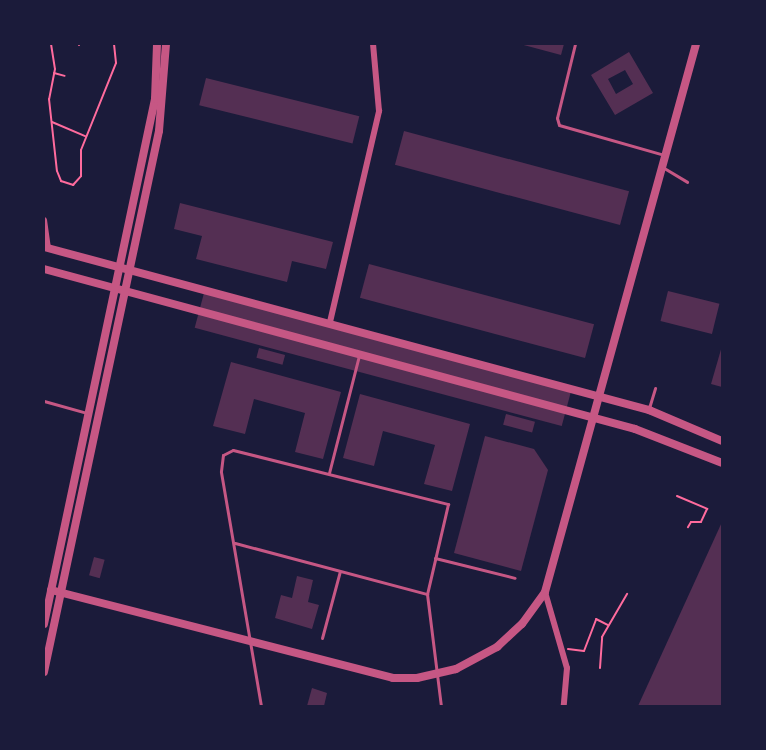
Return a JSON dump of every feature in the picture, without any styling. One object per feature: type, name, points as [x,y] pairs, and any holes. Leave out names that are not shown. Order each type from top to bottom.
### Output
[{"type":"street","points":[[44,624],[47,589],[88,413],[155,99],[157,44]]},
{"type":"street","points":[[44,672],[159,131],[166,44]]},
{"type":"street","points":[[330,322],[379,111],[373,44]]},
{"type":"street","points":[[47,589],[393,678],[437,675],[456,669],[497,647],[522,624],[545,592],[601,397],[696,44]]},
{"type":"street","points":[[44,220],[46,247],[649,410],[723,441]]},
{"type":"street","points":[[44,269],[595,418],[665,439],[723,463]]},
{"type":"street","points":[[545,592],[567,668],[564,706]]},
{"type":"lane","points":[[575,44],[557,118],[559,126],[666,156]]},
{"type":"lane","points":[[663,167],[687,182]]},
{"type":"lane","points":[[329,473],[360,354]]},
{"type":"lane","points":[[649,410],[655,388]]},
{"type":"lane","points":[[44,401],[98,416]]},
{"type":"lane","points":[[261,706],[252,642],[221,471],[221,461],[227,452],[233,450],[447,504],[427,594],[441,706]]},
{"type":"lane","points":[[234,543],[427,594]]},
{"type":"lane","points":[[435,558],[516,578]]},
{"type":"lane","points":[[322,638],[340,571]]},
{"type":"path","points":[[51,44],[54,73],[49,99],[57,171],[64,183],[76,184],[81,176],[86,136],[116,63],[114,44]]},
{"type":"path","points":[[54,73],[65,76]]},
{"type":"path","points":[[52,122],[86,136]]},
{"type":"path","points":[[677,496],[707,509],[701,522],[691,522],[688,527]]},
{"type":"path","points":[[600,668],[602,637],[627,594]]},
{"type":"path","points":[[561,648],[584,651],[596,619],[608,626]]},
{"type":"building","points":[[520,44],[564,44],[561,55]]},
{"type":"building","points":[[629,52],[653,93],[615,115],[591,75]],"holes":[[[625,70],[633,84],[616,94],[608,79]]]},
{"type":"building","points":[[206,78],[359,116],[353,143],[199,105]]},
{"type":"building","points":[[404,131],[629,191],[620,225],[395,165]]},
{"type":"building","points":[[180,203],[333,242],[326,269],[292,261],[287,282],[196,259],[202,236],[174,229]]},
{"type":"building","points":[[369,264],[594,324],[585,358],[360,298]]},
{"type":"building","points":[[668,291],[719,304],[712,334],[661,321]]},
{"type":"building","points":[[204,293],[571,391],[562,426],[195,328]]},
{"type":"building","points":[[722,346],[722,387],[711,384]]},
{"type":"building","points":[[259,348],[285,355],[282,365],[256,358]]},
{"type":"building","points":[[231,362],[341,392],[323,459],[295,452],[305,413],[254,399],[245,434],[213,426]]},
{"type":"building","points":[[360,394],[470,424],[452,491],[424,484],[435,445],[383,431],[374,466],[343,458]]},
{"type":"building","points":[[506,414],[535,422],[532,432],[503,425]]},
{"type":"building","points":[[485,436],[534,449],[548,470],[521,571],[454,553]]},
{"type":"building","points":[[722,522],[722,706],[638,706]]},
{"type":"building","points":[[94,557],[105,560],[100,578],[89,575]]},
{"type":"building","points":[[297,576],[313,580],[308,602],[319,605],[312,629],[275,618],[281,595],[292,598]]},
{"type":"building","points":[[312,688],[327,693],[324,706],[307,706]]}]
